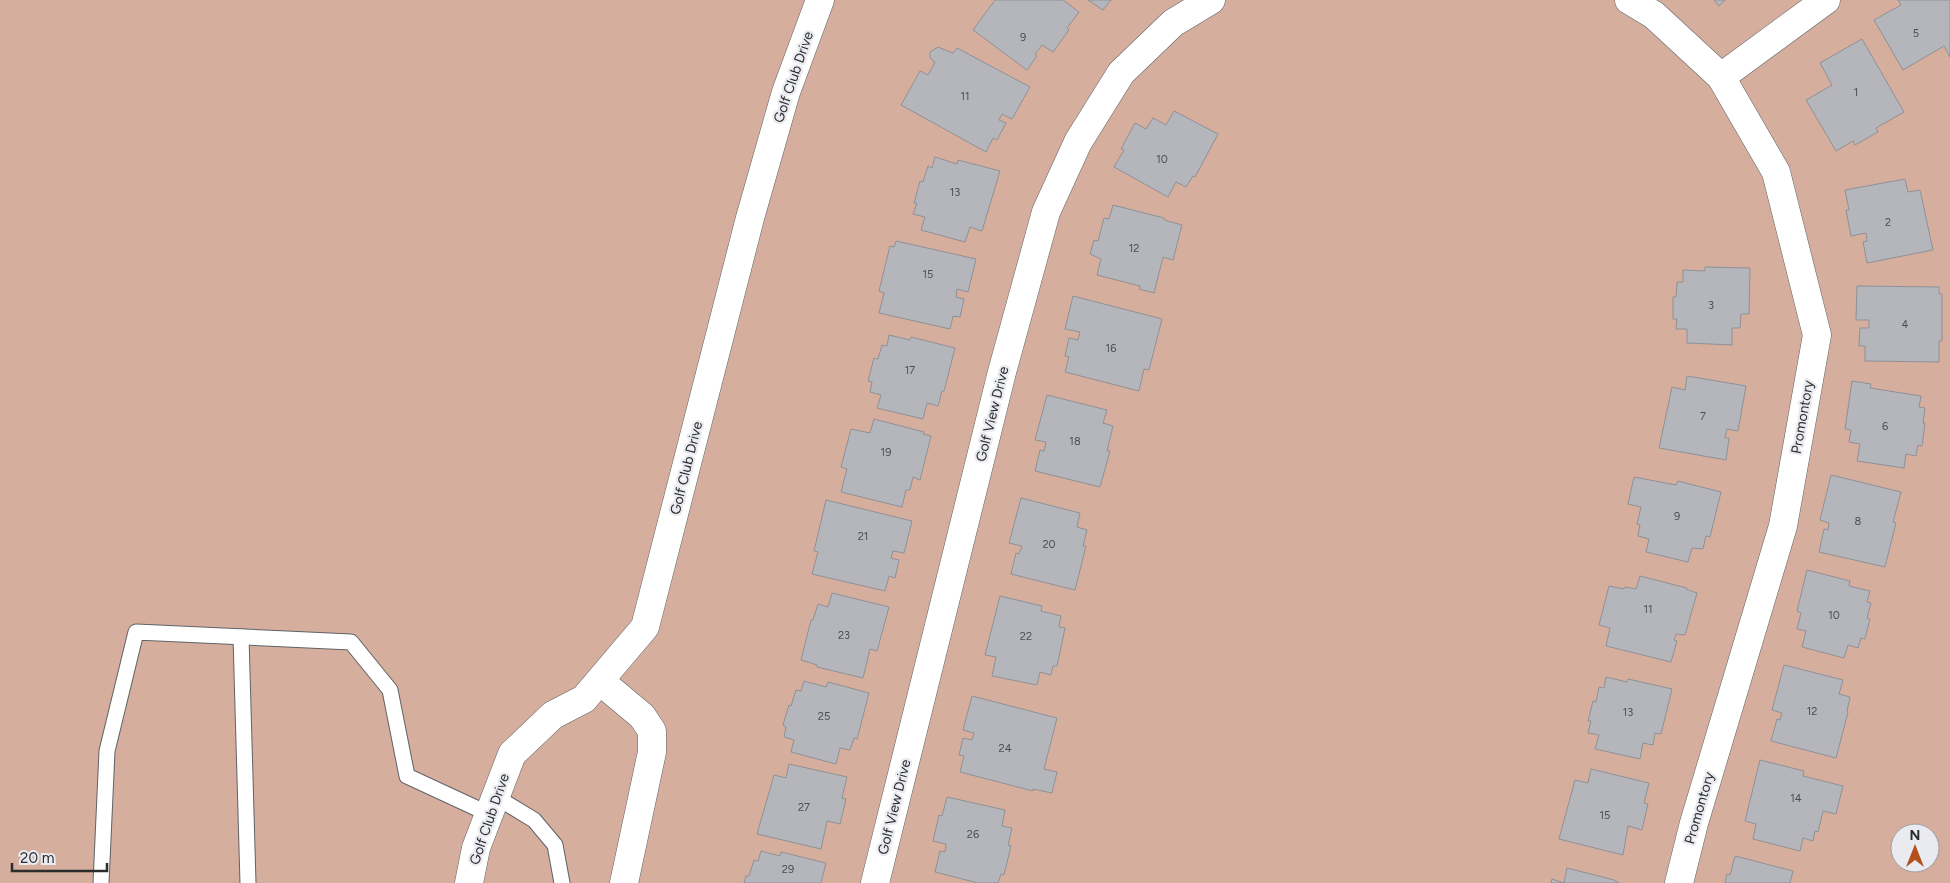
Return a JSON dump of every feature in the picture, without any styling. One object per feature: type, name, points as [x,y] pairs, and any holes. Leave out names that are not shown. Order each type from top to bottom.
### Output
[{"type":"street","name":"Golf Club Drive","points":[[469,883],[476,848],[512,754],[553,715],[584,699],[645,627],[750,218],[786,92],[820,0]]},
{"type":"street","name":"Golf View Drive","points":[[875,883],[1002,372],[1046,212],[1078,142],[1121,73],[1173,23],[1211,0]]},
{"type":"street","name":"Promontory","points":[[1629,0],[1654,15],[1721,77],[1776,172],[1817,334],[1783,526],[1694,823],[1678,883]]},
{"type":"street","points":[[1721,77],[1826,0]]},
{"type":"street","points":[[600,681],[642,716],[652,731],[652,752],[624,883]]},
{"type":"lane","points":[[101,883],[107,751],[136,632],[351,642],[390,690],[407,776],[534,820],[555,845],[562,883]]},
{"type":"lane","points":[[242,637],[248,883]]},
{"type":"shaded area","points":[[0,0],[1950,0],[1950,883],[0,883]]},
{"type":"building","points":[[995,0],[1063,0],[1079,12],[1053,52],[1042,45],[1027,70],[973,30]]},
{"type":"building","points":[[1088,0],[1111,0],[1103,10]]},
{"type":"building","points":[[1714,0],[1725,0],[1719,6]]},
{"type":"building","points":[[1898,0],[1950,0],[1950,57],[1944,46],[1903,70],[1874,20],[1901,5]]},
{"type":"building","points":[[1862,39],[1904,112],[1876,128],[1878,132],[1855,145],[1853,141],[1836,151],[1806,100],[1832,85],[1820,63]]},
{"type":"building","points":[[938,47],[953,53],[957,48],[1030,87],[1012,119],[1002,114],[999,120],[1006,123],[997,140],[993,138],[986,152],[901,105],[920,71],[928,75],[935,62],[930,58],[930,52]]},
{"type":"building","points":[[1174,111],[1218,134],[1195,177],[1193,176],[1186,187],[1176,182],[1168,197],[1114,167],[1124,150],[1121,149],[1135,123],[1146,129],[1153,118],[1166,125]]},
{"type":"building","points":[[935,157],[957,164],[958,160],[1000,171],[982,231],[970,227],[965,242],[921,230],[925,217],[913,214],[917,203],[914,203],[920,181],[923,182],[928,166],[932,168]]},
{"type":"building","points":[[1905,179],[1908,192],[1920,190],[1933,250],[1867,263],[1863,242],[1867,241],[1866,233],[1851,236],[1846,210],[1849,210],[1845,190]]},
{"type":"building","points":[[1113,205],[1164,218],[1164,220],[1182,225],[1173,260],[1163,257],[1154,293],[1139,289],[1140,286],[1097,275],[1101,259],[1090,254],[1094,240],[1098,241],[1104,218],[1109,219]]},
{"type":"building","points":[[896,241],[976,259],[968,292],[957,289],[956,297],[964,299],[960,317],[953,316],[950,329],[879,313],[884,293],[879,291],[890,246],[894,247]]},
{"type":"building","points":[[1705,267],[1750,268],[1749,314],[1741,314],[1740,328],[1732,328],[1732,345],[1687,343],[1687,329],[1676,329],[1677,319],[1673,319],[1673,297],[1676,297],[1677,282],[1683,282],[1683,270],[1705,271]]},
{"type":"building","points":[[1857,286],[1939,287],[1939,294],[1942,294],[1942,341],[1939,341],[1939,362],[1865,361],[1865,346],[1859,346],[1860,328],[1869,328],[1869,320],[1856,320]]},
{"type":"building","points":[[1073,296],[1162,319],[1149,370],[1144,369],[1139,391],[1065,372],[1069,357],[1065,356],[1069,338],[1078,340],[1080,332],[1065,329]]},
{"type":"building","points":[[889,335],[910,340],[911,337],[955,348],[944,391],[942,391],[938,406],[927,403],[923,419],[877,408],[881,395],[870,392],[872,382],[868,381],[874,358],[878,359],[882,345],[887,346]]},
{"type":"building","points":[[1687,376],[1746,386],[1738,431],[1727,429],[1725,438],[1729,438],[1726,460],[1659,448],[1672,387],[1685,390]]},
{"type":"building","points":[[1852,381],[1871,384],[1870,388],[1921,396],[1919,407],[1925,408],[1922,446],[1918,445],[1916,456],[1906,454],[1904,468],[1857,461],[1860,444],[1849,442],[1851,430],[1845,429]]},
{"type":"building","points":[[1047,395],[1107,410],[1103,423],[1113,426],[1107,451],[1110,451],[1100,487],[1035,471],[1040,450],[1044,451],[1046,442],[1035,440]]},
{"type":"building","points":[[874,419],[924,432],[923,434],[931,436],[920,480],[913,477],[910,490],[906,490],[902,507],[841,492],[847,469],[841,467],[851,429],[870,433]]},
{"type":"building","points":[[1831,475],[1901,492],[1893,522],[1896,523],[1885,567],[1819,552],[1824,529],[1828,530],[1829,523],[1820,520]]},
{"type":"building","points":[[1634,477],[1676,485],[1678,481],[1721,492],[1710,537],[1706,536],[1703,549],[1692,548],[1688,562],[1646,552],[1649,539],[1638,536],[1640,525],[1637,524],[1641,507],[1628,504]]},
{"type":"building","points":[[1021,498],[1080,513],[1077,527],[1087,530],[1083,546],[1086,546],[1075,590],[1011,574],[1016,553],[1019,554],[1022,546],[1009,543]]},
{"type":"building","points":[[826,500],[912,521],[904,553],[893,551],[891,558],[899,560],[895,578],[889,576],[885,591],[812,574],[818,552],[814,551]]},
{"type":"building","points":[[1807,570],[1850,581],[1849,586],[1870,591],[1867,602],[1871,603],[1867,618],[1870,619],[1865,639],[1861,638],[1858,648],[1848,645],[1844,658],[1802,647],[1806,631],[1797,629],[1801,613],[1797,611]]},
{"type":"building","points":[[1640,576],[1687,588],[1697,593],[1685,635],[1676,634],[1674,640],[1677,641],[1671,662],[1606,646],[1610,628],[1599,625],[1609,586],[1636,589]]},
{"type":"building","points":[[832,593],[889,607],[877,651],[870,649],[863,678],[817,667],[817,665],[801,660],[811,620],[813,620],[818,604],[828,607]]},
{"type":"building","points":[[1000,596],[1042,606],[1041,611],[1061,616],[1059,627],[1065,628],[1057,666],[1053,666],[1051,675],[1040,672],[1037,685],[992,676],[996,657],[985,655]]},
{"type":"building","points":[[1784,665],[1843,680],[1839,694],[1850,697],[1836,758],[1771,741],[1777,719],[1780,720],[1782,713],[1772,710]]},
{"type":"building","points":[[1606,677],[1627,682],[1628,679],[1672,689],[1661,734],[1655,733],[1653,745],[1643,743],[1640,759],[1595,749],[1599,735],[1588,733],[1591,721],[1588,721],[1593,701],[1596,702],[1599,687],[1604,688]]},
{"type":"building","points":[[804,681],[826,687],[828,682],[869,693],[857,739],[854,738],[850,750],[840,748],[836,764],[791,752],[794,740],[784,737],[786,727],[783,725],[789,705],[791,706],[796,690],[801,691]]},
{"type":"building","points":[[972,696],[1057,718],[1044,769],[1057,772],[1052,793],[1033,789],[1033,791],[960,772],[964,756],[959,755],[963,738],[972,740],[974,733],[963,730]]},
{"type":"building","points":[[1760,760],[1804,771],[1803,776],[1843,786],[1836,814],[1823,811],[1818,832],[1815,831],[1813,841],[1803,838],[1800,851],[1753,839],[1756,824],[1745,821]]},
{"type":"building","points":[[789,764],[847,777],[842,798],[846,799],[840,824],[827,821],[821,849],[757,834],[774,775],[786,778]]},
{"type":"building","points":[[1591,769],[1649,783],[1644,803],[1648,804],[1642,830],[1628,826],[1623,855],[1559,839],[1575,780],[1588,783]]},
{"type":"building","points":[[947,797],[1005,810],[1002,826],[1012,828],[1008,845],[1011,846],[1004,875],[1001,874],[998,883],[978,883],[935,872],[940,851],[945,852],[946,844],[933,841],[939,815],[942,816]]},
{"type":"building","points":[[761,851],[780,856],[781,852],[826,863],[821,883],[744,883],[746,876],[749,876],[754,860],[758,861]]},
{"type":"building","points":[[1735,856],[1793,871],[1790,883],[1725,883],[1727,874],[1730,875]]},
{"type":"building","points":[[1567,868],[1619,883],[1564,883]]},
{"type":"building","points":[[1552,879],[1564,883],[1551,883]]}]
